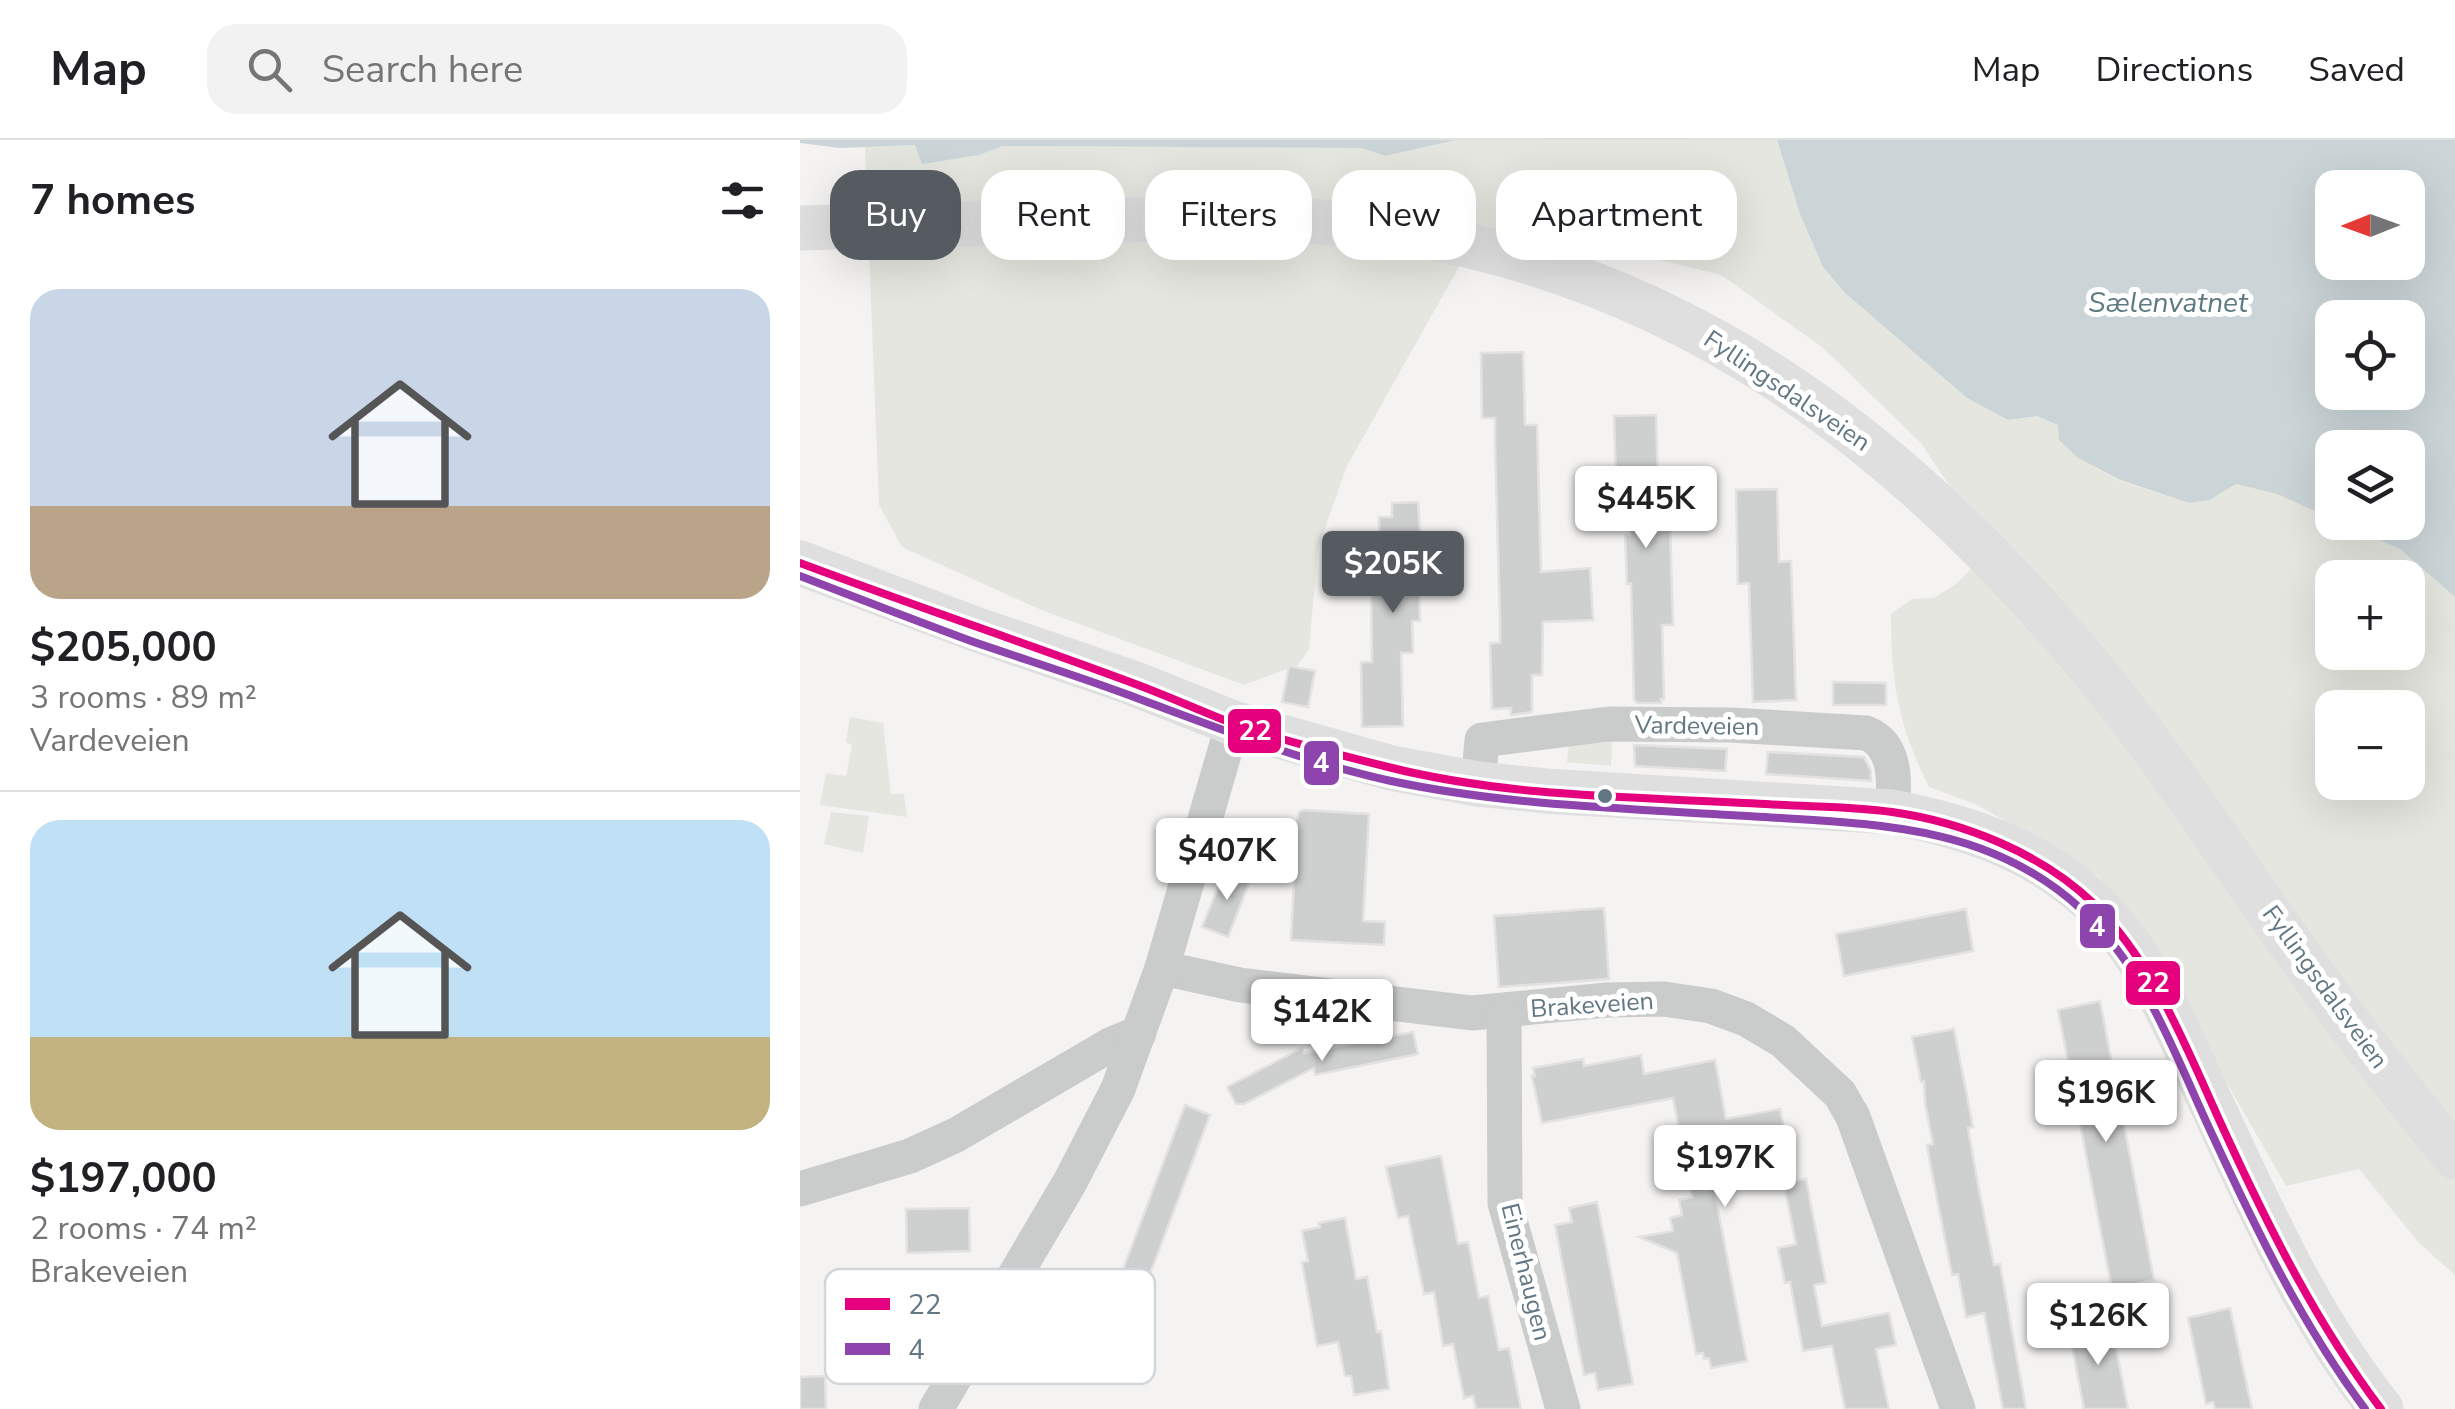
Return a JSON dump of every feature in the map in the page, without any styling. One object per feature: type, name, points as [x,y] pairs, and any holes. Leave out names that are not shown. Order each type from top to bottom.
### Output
[{"type":"main road","name":"Fyllingsdalsveien","points":[[800,228],[1204,218],[1323,222],[1396,230],[1534,263],[1630,298],[1688,325],[1840,421],[1944,507],[1988,552],[2089,665],[2326,994],[2455,1157]]},
{"type":"main road","points":[[800,563],[1233,723],[1391,768],[1478,784],[1586,794],[1892,812],[1970,830],[2033,860],[2067,881],[2122,934],[2140,959],[2312,1310],[2350,1370],[2381,1409]]},
{"type":"street","points":[[1019,1269],[1070,1182],[1118,1088],[1162,968],[1233,723]]},
{"type":"street","name":"Vardeveien","points":[[1478,784],[1482,740],[1609,724],[1731,725],[1866,733],[1880,738],[1886,750],[1894,783],[1892,812]]},
{"type":"street","name":"Brakeveien","points":[[1162,968],[1240,984],[1472,1012],[1664,999],[1711,1006],[1746,1019],[1783,1041],[1840,1094],[1853,1117],[1958,1409]]},
{"type":"street","name":"Einerhaugen","points":[[1504,1012],[1505,1203],[1563,1409]]},
{"type":"street","points":[[800,1189],[910,1156],[956,1135],[1110,1045],[1139,1033]]},
{"type":"street","points":[[936,1409],[951,1384]]},
{"type":"shaded area","points":[[1456,140],[1777,140],[1800,214],[1823,267],[1845,293],[1967,398],[2008,420],[2037,416],[2059,425],[2078,458],[2120,481],[2189,503],[2210,500],[2236,484],[2277,494],[2315,511],[2315,540],[2379,540],[2413,560],[2315,560],[2315,670],[2425,670],[2425,571],[2455,597],[2455,1275],[2419,1243],[2359,1169],[2286,1186],[2133,919],[2099,877],[1977,805],[1929,787],[1898,703],[1891,614],[1912,599],[1934,598],[1956,584],[1978,562],[1979,530],[1921,443],[1822,347],[1721,275],[1660,260],[1737,260],[1737,170],[1496,170],[1496,230],[1476,237],[1476,170],[1332,170],[1332,260],[1463,260],[1347,466],[1318,548],[1309,649],[1298,665],[1244,685],[1039,609],[902,547],[879,505],[869,260],[961,260],[961,170],[866,170],[865,147],[915,145],[979,155],[1003,146],[1361,148],[1385,156]]},
{"type":"shaded area","points":[[850,717],[883,723],[891,794],[904,794],[907,817],[820,805],[826,773],[846,776],[852,745],[846,742]]},
{"type":"shaded area","points":[[1612,742],[1611,766],[1567,762],[1569,744]]},
{"type":"shaded area","points":[[831,812],[869,816],[863,853],[824,844]]},
{"type":"water","points":[[800,140],[1456,140],[1385,156],[1361,148],[1003,146],[979,155],[922,164],[915,145],[840,148]]},
{"type":"water","name":"Sælenvatnet","points":[[1777,140],[2455,140],[2455,597],[2425,571],[2425,560],[2413,560],[2379,540],[2425,540],[2425,430],[2315,430],[2315,511],[2277,494],[2236,484],[2210,500],[2189,503],[2120,480],[2078,458],[2059,440],[2058,425],[2037,416],[2008,420],[1967,398],[1845,293],[1823,267],[1800,214]]},
{"type":"building","points":[[1523,352],[1525,425],[1537,425],[1541,572],[1590,568],[1593,620],[1543,622],[1542,675],[1532,675],[1532,712],[1511,715],[1511,708],[1492,709],[1490,643],[1500,643],[1495,418],[1482,418],[1481,353]]},
{"type":"building","points":[[1656,415],[1658,488],[1669,488],[1673,625],[1662,625],[1664,699],[1661,703],[1637,703],[1625,535],[1630,535],[1628,480],[1616,480],[1614,416]]},
{"type":"building","points":[[1777,489],[1779,562],[1791,561],[1796,700],[1753,702],[1749,583],[1738,584],[1736,490]]},
{"type":"building","points":[[1418,502],[1423,581],[1419,581],[1420,621],[1412,621],[1413,653],[1401,653],[1403,726],[1362,727],[1361,662],[1372,662],[1371,589],[1380,589],[1379,517],[1392,517],[1392,503]]},
{"type":"building","points":[[1289,666],[1315,671],[1308,707],[1282,702]]},
{"type":"building","points":[[1833,682],[1886,683],[1886,705],[1833,705]]},
{"type":"building","points":[[1634,745],[1727,749],[1725,771],[1635,766]]},
{"type":"building","points":[[1768,752],[1864,757],[1871,781],[1766,774]]},
{"type":"building","points":[[1303,810],[1369,814],[1363,921],[1385,922],[1384,945],[1291,940],[1297,821]]},
{"type":"building","points":[[1226,868],[1251,878],[1228,937],[1202,927]]},
{"type":"building","points":[[1604,908],[1609,979],[1499,987],[1494,916]]},
{"type":"building","points":[[1966,909],[1973,951],[1844,976],[1836,934]]},
{"type":"building","points":[[2100,1001],[2154,1280],[2112,1289],[2058,1010]]},
{"type":"building","points":[[1954,1029],[1973,1127],[1968,1128],[1977,1179],[1994,1265],[2000,1264],[2026,1409],[2003,1409],[1984,1313],[1966,1317],[1958,1274],[1952,1275],[1931,1168],[1927,1145],[1933,1144],[1924,1081],[1921,1082],[1912,1037]]},
{"type":"building","points":[[1413,1032],[1418,1054],[1315,1075],[1314,1068],[1244,1104],[1236,1104],[1227,1087],[1302,1048],[1304,1053]]},
{"type":"building","points":[[1641,1055],[1644,1074],[1715,1060],[1726,1119],[1780,1109],[1795,1181],[1806,1179],[1826,1283],[1814,1285],[1822,1326],[1889,1313],[1896,1345],[1876,1349],[1889,1409],[1845,1409],[1832,1346],[1803,1351],[1790,1282],[1785,1283],[1778,1248],[1796,1244],[1784,1184],[1772,1186],[1768,1169],[1720,1178],[1722,1193],[1715,1194],[1747,1361],[1711,1368],[1709,1358],[1704,1359],[1703,1353],[1696,1354],[1677,1253],[1639,1237],[1673,1231],[1670,1218],[1682,1215],[1679,1200],[1692,1197],[1673,1098],[1542,1123],[1532,1076],[1533,1068],[1583,1059],[1584,1066]]},
{"type":"building","points":[[1185,1105],[1210,1115],[1152,1269],[1123,1269]]},
{"type":"building","points":[[1441,1156],[1458,1244],[1468,1242],[1479,1298],[1488,1296],[1499,1350],[1509,1348],[1521,1409],[1476,1409],[1473,1396],[1464,1398],[1453,1344],[1443,1346],[1434,1292],[1424,1294],[1408,1216],[1398,1218],[1386,1167]]},
{"type":"building","points":[[1597,1202],[1633,1384],[1598,1390],[1595,1373],[1584,1375],[1555,1225],[1572,1222],[1569,1208]]},
{"type":"building","points":[[969,1208],[970,1251],[907,1253],[906,1209]]},
{"type":"building","points":[[1345,1218],[1356,1279],[1367,1277],[1377,1332],[1381,1331],[1389,1389],[1354,1395],[1351,1376],[1345,1376],[1338,1342],[1317,1346],[1302,1262],[1308,1261],[1302,1231]]},
{"type":"building","points":[[2230,1308],[2252,1409],[2215,1409],[2213,1402],[2206,1404],[2188,1318]]},
{"type":"building","points":[[2111,1322],[2128,1409],[2084,1409],[2069,1330]]},
{"type":"building","points":[[825,1376],[826,1409],[800,1409],[800,1377]]},
{"type":"transit line","name":"22","points":[[800,563],[1130,682],[1229,722],[1388,767],[1529,790],[1892,812],[1946,823],[2025,855],[2093,903],[2136,955],[2171,1015],[2297,1278],[2381,1409]]},
{"type":"transit line","name":"4","points":[[800,576],[1257,742],[1391,781],[1530,802],[1891,827],[1972,845],[2010,861],[2081,909],[2103,932],[2141,985],[2281,1275],[2320,1343],[2365,1409]]}]
